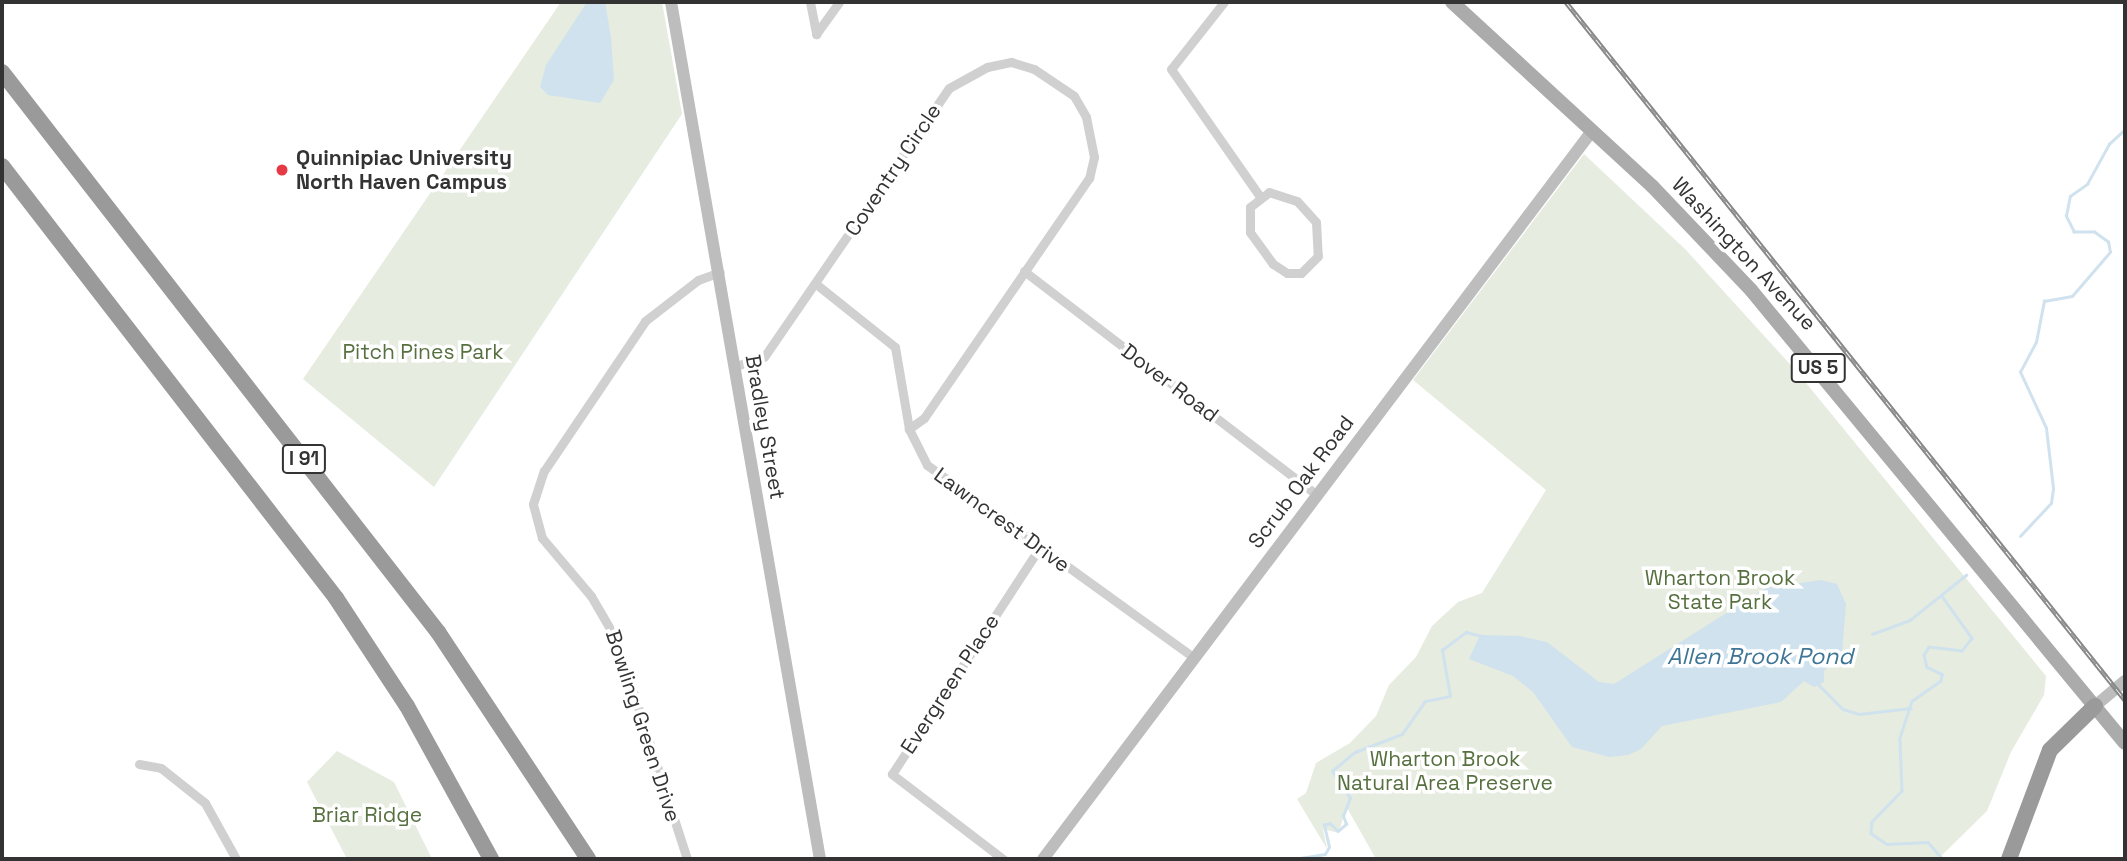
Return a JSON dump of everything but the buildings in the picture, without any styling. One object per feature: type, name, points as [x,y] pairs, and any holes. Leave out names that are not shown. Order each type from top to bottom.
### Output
[{"type":"highway","name":"I 91","points":[[2,72],[438,632],[588,859]]},
{"type":"highway","name":"I 91","points":[[2,166],[336,598],[407,706],[491,859]]},
{"type":"highway","points":[[2009,859],[2050,750],[2095,706]]},
{"type":"main road","name":"Bradley Street","points":[[671,2],[720,271],[820,859]]},
{"type":"main road","name":"Washington Avenue","points":[[1452,2],[1592,131],[1751,290],[2095,706]]},
{"type":"main road","name":"Scrub Oak Road","points":[[1043,859],[1192,656],[1592,131]]},
{"type":"main road","points":[[2095,706],[2125,681]]},
{"type":"main road","name":"US 5","points":[[2095,706],[2125,743]]},
{"type":"street","points":[[810,2],[817,34],[839,2]]},
{"type":"street","points":[[1224,2],[1175,58],[1172,75],[1259,195]]},
{"type":"street","name":"Coventry Circle","points":[[736,366],[764,357],[949,88],[987,67],[1011,62],[1034,69],[1074,96],[1093,134],[1094,157],[1089,178],[924,418],[909,429]]},
{"type":"street","points":[[1259,195],[1289,196],[1310,213],[1320,247],[1307,270],[1279,269],[1253,240],[1250,207],[1259,195]]},
{"type":"street","name":"Bowling Green Drive","points":[[687,859],[612,630],[542,538],[533,504],[544,471],[645,321],[698,280],[720,271]]},
{"type":"street","name":"Dover Road","points":[[1024,271],[1316,495]]},
{"type":"street","name":"Lawncrest Drive","points":[[816,284],[895,347],[909,429],[928,466],[1192,656]]},
{"type":"street","name":"Evergreen Place","points":[[1003,859],[892,774],[1040,547]]},
{"type":"street","points":[[139,764],[161,768],[205,803],[236,859]]},
{"type":"green space","name":"Pitch Pines Park","points":[[561,2],[662,2],[682,114],[434,487],[303,379]]},
{"type":"green space","name":"Wharton Brook State Park","points":[[1584,154],[1686,250],[1797,372],[2046,676],[2044,695],[2011,752],[1987,811],[1938,859],[1376,859],[1346,806],[1339,833],[1323,829],[1327,849],[1297,799],[1306,793],[1316,763],[1350,743],[1376,716],[1389,685],[1416,657],[1432,626],[1458,602],[1482,593],[1546,490],[1413,380]]},
{"type":"green space","name":"Briar Ridge","points":[[337,751],[394,782],[432,859],[347,859],[307,782]]},
{"type":"water","points":[[587,2],[605,2],[611,37],[614,80],[600,103],[548,95],[540,87],[546,65]]},
{"type":"water","name":"Allen Brook Pond","points":[[1821,580],[1837,584],[1846,604],[1842,653],[1824,671],[1824,682],[1814,687],[1804,681],[1781,702],[1662,726],[1641,749],[1628,755],[1609,757],[1572,747],[1533,692],[1513,676],[1469,659],[1480,635],[1520,636],[1547,642],[1599,682],[1614,684],[1766,588]]},
{"type":"waterway","points":[[2020,536],[2051,503],[2053,488],[2046,428],[2020,372],[2036,342],[2044,301],[2072,296],[2110,252],[2108,242],[2094,232],[2074,232],[2066,216],[2070,196],[2087,184],[2109,144],[2125,129]]},
{"type":"waterway","points":[[1872,634],[1910,620],[1966,575]]},
{"type":"waterway","points":[[1942,596],[1972,638],[1962,651],[1929,647],[1924,655],[1927,667],[1942,674],[1941,681],[1912,701],[1900,739],[1902,791],[1872,822],[1871,833],[1887,844],[1928,842],[1943,859]]},
{"type":"waterway","points":[[1294,859],[1325,854],[1329,847],[1324,825],[1330,823],[1338,831],[1346,824],[1343,816],[1350,798],[1332,771],[1355,752],[1402,734],[1425,701],[1450,696],[1442,650],[1466,632],[1482,636]]},
{"type":"waterway","points":[[1818,684],[1843,709],[1859,714],[1911,708]]},
{"type":"railway","points":[[1566,2],[2125,700]]},
{"type":"place","name":"Quinnipiac University North Haven Campus","points":[[282,170]]},
{"type":"park label","name":"Wharton Brook Natural Area Preserve","points":[[1445,771]]}]
